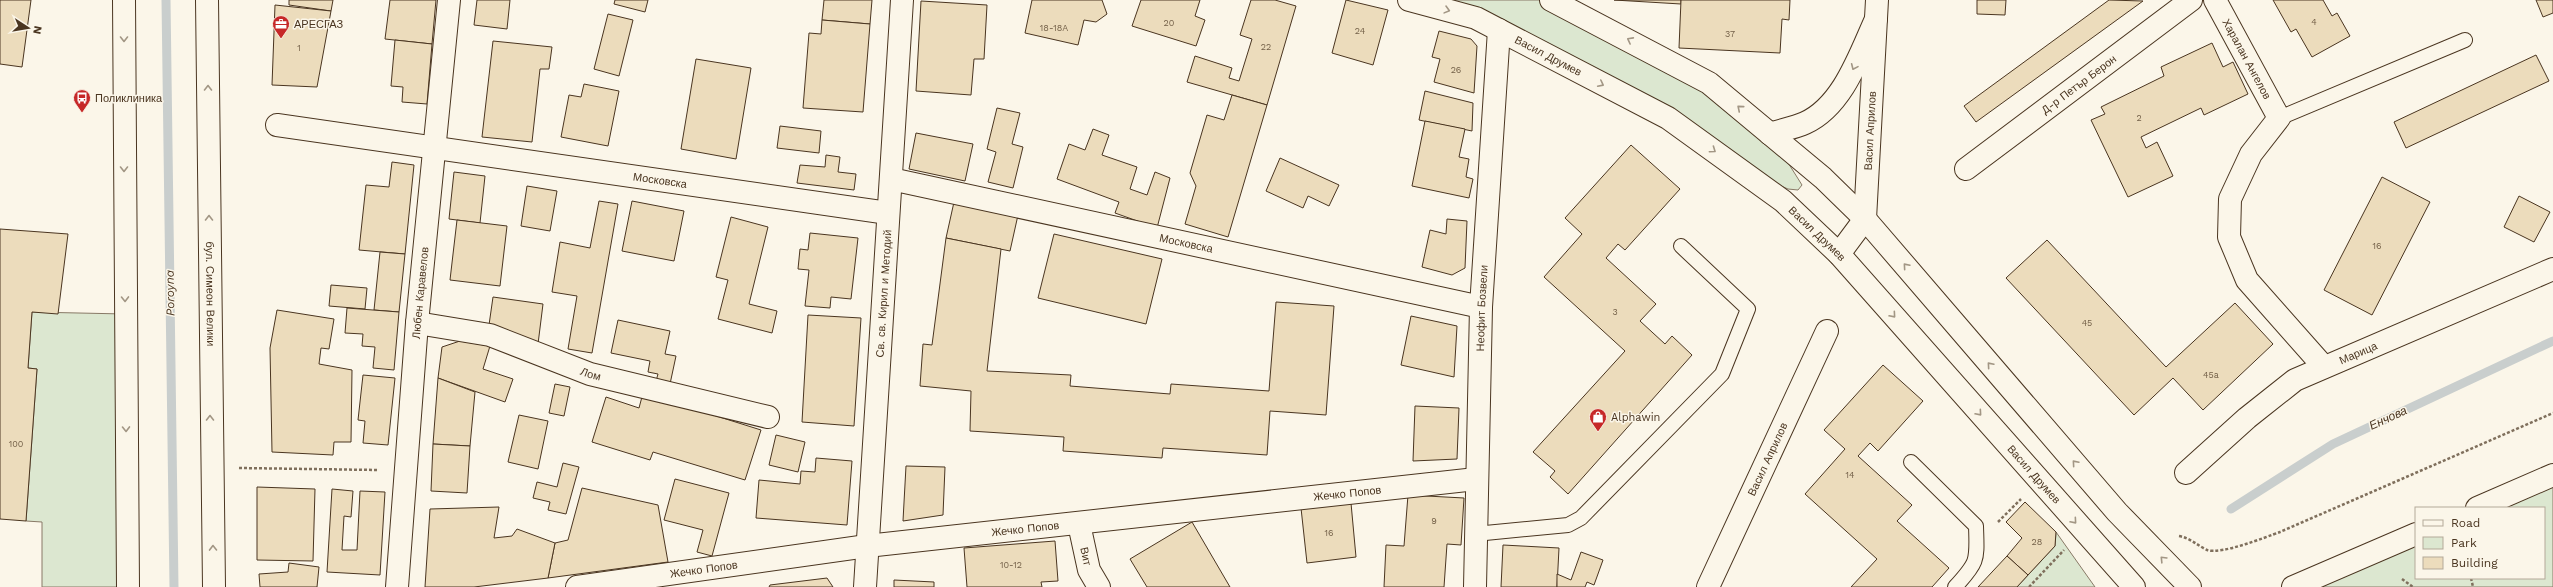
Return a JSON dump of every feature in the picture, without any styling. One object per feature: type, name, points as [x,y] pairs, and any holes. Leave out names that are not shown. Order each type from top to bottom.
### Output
[{"type":"street","points":[[124,0],[128,587]]},
{"type":"street","name":"бул. Симеон Велики","points":[[207,0],[211,467],[214,587]]},
{"type":"street","name":"Любен Каравелов","points":[[397,587],[417,323],[433,148],[449,0]]},
{"type":"street","name":"Св. св. Кирил и Методий","points":[[865,587],[902,0]]},
{"type":"street","name":"Васил Друмев","points":[[1409,0],[1476,18],[1668,118],[1783,201],[1839,254],[2134,587]]},
{"type":"street","points":[[1551,0],[1709,83],[1823,178],[1865,219],[2117,512],[2190,587]]},
{"type":"street","name":"Д-р Петър Берон","points":[[1966,169],[2191,0]]},
{"type":"street","name":"Харалан Ангелов","points":[[2215,0],[2279,118]]},
{"type":"street","points":[[1770,134],[1806,123],[1831,103],[1849,78],[1876,9]]},
{"type":"street","name":"Васил Априлов","points":[[1865,219],[1876,9]]},
{"type":"street","name":"Неофит Бозвели","points":[[1474,587],[1481,307],[1499,30]]},
{"type":"street","points":[[2279,118],[2251,154],[2230,199],[2229,237],[2247,280],[2324,367]]},
{"type":"street","name":"Московска","points":[[277,125],[888,213]]},
{"type":"street","name":"Московска","points":[[891,179],[1481,307]]},
{"type":"street","points":[[1839,254],[1865,219]]},
{"type":"street","name":"Марица","points":[[2186,472],[2247,418],[2295,380],[2553,268]]},
{"type":"street","name":"Лом","points":[[417,323],[490,335],[590,374],[768,418]]},
{"type":"street","name":"Васил Априлов","points":[[1708,587],[1827,331]]},
{"type":"street","points":[[2479,507],[2553,475]]},
{"type":"street","name":"Жечко Попов","points":[[576,587],[867,546],[1079,524],[1476,479]]},
{"type":"street","name":"Вит","points":[[1079,524],[1089,570],[1099,587]]},
{"type":"street","points":[[2293,587],[2415,534]]},
{"type":"lane","points":[[2279,118],[2465,40]]},
{"type":"lane","points":[[1475,534],[1568,525],[1581,518],[1722,374],[1748,309],[1681,246]]},
{"type":"lane","points":[[1911,462],[1976,526],[1976,544],[1978,548],[1974,567],[1955,587]]},
{"type":"path","points":[[2157,553],[2175,535],[2188,538],[2209,550],[2238,547],[2280,532],[2553,413]]},
{"type":"path","points":[[211,467],[405,471]]},
{"type":"path","points":[[1976,544],[2039,481]]},
{"type":"path","points":[[2029,587],[2082,530]]},
{"type":"path","points":[[2402,579],[2413,587]]},
{"type":"green space","points":[[1409,0],[1551,0],[1591,19],[1770,134],[1802,185],[1798,190],[1788,189],[1738,167],[1581,73]]},
{"type":"green space","points":[[32,312],[125,314],[128,587],[42,587],[42,522],[26,521],[37,369],[28,368]]},
{"type":"green space","points":[[2553,475],[2553,587],[2293,587],[2415,534],[2415,579],[2545,579],[2545,507],[2479,507]]},
{"type":"green space","points":[[2056,532],[2095,587],[2017,587],[2055,546]]},
{"type":"building","points":[[0,0],[31,0],[22,67],[0,64]]},
{"type":"building","points":[[289,0],[333,0],[331,11],[289,5]]},
{"type":"building","points":[[390,0],[436,0],[432,44],[385,39]]},
{"type":"building","points":[[477,0],[510,0],[507,29],[474,25]]},
{"type":"building","points":[[615,0],[648,0],[645,12],[614,4]]},
{"type":"building","points":[[824,0],[872,0],[870,24],[822,20]]},
{"type":"building","points":[[1032,0],[1102,0],[1107,14],[1096,22],[1084,20],[1078,45],[1025,33]]},
{"type":"building","points":[[1141,0],[1200,0],[1195,16],[1205,20],[1196,46],[1132,26]]},
{"type":"building","points":[[1251,0],[1275,0],[1296,6],[1267,105],[1187,82],[1195,56],[1232,68],[1229,78],[1239,81],[1252,39],[1240,35]]},
{"type":"building","points":[[1346,0],[1388,10],[1373,65],[1332,53]]},
{"type":"building","points":[[1614,0],[1681,0],[1681,4]]},
{"type":"building","points":[[1681,0],[1790,0],[1789,20],[1782,19],[1780,53],[1679,48]]},
{"type":"building","points":[[1977,0],[2006,0],[2005,15],[1977,14]]},
{"type":"building","points":[[2109,0],[2143,1],[1976,122],[1964,106]]},
{"type":"building","points":[[2273,0],[2323,0],[2332,16],[2337,13],[2350,36],[2312,57],[2296,29],[2291,32]]},
{"type":"building","points":[[2536,0],[2553,0],[2553,13],[2543,17]]},
{"type":"building","points":[[921,1],[987,5],[984,59],[974,59],[971,95],[916,91]]},
{"type":"building","points":[[275,5],[331,11],[317,87],[272,85]]},
{"type":"building","points":[[608,14],[633,20],[619,76],[594,69]]},
{"type":"building","points":[[822,20],[870,24],[863,112],[803,108],[809,33],[821,34]]},
{"type":"building","points":[[1439,31],[1471,39],[1477,46],[1474,93],[1434,82],[1440,59],[1432,57]]},
{"type":"building","points":[[395,40],[432,44],[427,104],[402,102],[403,87],[391,86]]},
{"type":"building","points":[[493,41],[552,47],[549,69],[540,69],[532,142],[482,137]]},
{"type":"building","points":[[2212,43],[2223,67],[2233,62],[2248,94],[2204,115],[2201,108],[2141,137],[2146,148],[2157,142],[2173,176],[2128,197],[2091,120],[2105,114],[2101,107],[2164,76],[2161,67]]},
{"type":"building","points":[[2536,55],[2549,81],[2406,148],[2394,122]]},
{"type":"building","points":[[696,59],[751,68],[736,159],[681,149]]},
{"type":"building","points":[[584,84],[619,91],[608,146],[561,137],[569,95],[581,97]]},
{"type":"building","points":[[1425,91],[1473,103],[1472,131],[1419,120]]},
{"type":"building","points":[[1232,95],[1267,105],[1228,237],[1185,224],[1196,186],[1190,173],[1207,115],[1224,120]]},
{"type":"building","points":[[997,108],[1020,113],[1012,144],[1023,147],[1013,188],[988,182],[996,152],[987,149]]},
{"type":"building","points":[[1425,121],[1465,129],[1459,157],[1469,159],[1466,177],[1473,179],[1469,198],[1412,186]]},
{"type":"building","points":[[780,126],[821,131],[819,153],[777,148]]},
{"type":"building","points":[[1093,129],[1109,135],[1102,155],[1137,167],[1130,189],[1147,195],[1155,172],[1170,178],[1157,228],[1115,213],[1119,202],[1057,179],[1069,144],[1085,150]]},
{"type":"building","points":[[916,133],[973,144],[965,181],[909,169]]},
{"type":"building","points":[[1631,145],[1680,189],[1625,250],[1618,244],[1606,258],[1656,304],[1640,321],[1665,344],[1672,336],[1692,355],[1568,494],[1550,477],[1555,471],[1533,452],[1625,351],[1544,277],[1582,234],[1565,218]]},
{"type":"building","points":[[826,155],[840,157],[838,172],[856,174],[854,190],[797,183],[800,165],[825,167]]},
{"type":"building","points":[[1280,158],[1339,185],[1329,206],[1308,196],[1303,208],[1266,191]]},
{"type":"building","points":[[392,162],[414,165],[405,254],[359,250],[366,185],[389,187]]},
{"type":"building","points":[[454,172],[485,176],[480,223],[449,219]]},
{"type":"building","points":[[2382,177],[2430,202],[2372,315],[2324,290]]},
{"type":"building","points":[[527,186],[557,191],[550,231],[521,226]]},
{"type":"building","points":[[2519,196],[2550,212],[2534,242],[2504,227]]},
{"type":"building","points":[[599,201],[618,204],[592,353],[568,349],[577,296],[552,292],[560,242],[590,248]]},
{"type":"building","points":[[632,201],[684,211],[674,261],[622,251]]},
{"type":"building","points":[[954,202],[1018,215],[1010,251],[946,238]]},
{"type":"building","points":[[731,217],[768,227],[749,304],[777,311],[772,333],[718,319],[728,280],[716,277]]},
{"type":"building","points":[[1447,219],[1467,221],[1465,268],[1452,275],[1422,267],[1430,230],[1446,234]]},
{"type":"building","points":[[457,220],[507,226],[500,286],[450,280]]},
{"type":"building","points":[[0,229],[68,234],[58,314],[32,312],[28,368],[37,369],[26,521],[0,519]]},
{"type":"building","points":[[810,233],[858,238],[851,299],[831,297],[830,308],[805,306],[809,270],[798,269],[800,249],[808,250]]},
{"type":"building","points":[[1054,234],[1162,259],[1146,324],[1038,298]]},
{"type":"building","points":[[946,238],[1001,249],[987,371],[1071,375],[1070,386],[1170,394],[1171,384],[1269,391],[1276,302],[1334,306],[1326,415],[1270,411],[1267,455],[1163,448],[1162,458],[1063,451],[1064,437],[970,431],[971,391],[920,386],[923,344],[932,345]]},
{"type":"building","points":[[2047,240],[2166,367],[2235,303],[2273,344],[2203,410],[2173,378],[2134,415],[2006,278]]},
{"type":"building","points":[[380,252],[405,254],[399,312],[374,310]]},
{"type":"building","points":[[331,285],[367,288],[365,309],[329,306]]},
{"type":"building","points":[[493,297],[543,304],[538,344],[489,325]]},
{"type":"building","points":[[347,308],[399,312],[394,370],[373,368],[375,347],[362,346],[363,334],[345,333]]},
{"type":"building","points":[[277,310],[334,319],[329,349],[321,348],[319,364],[352,370],[351,442],[334,442],[333,455],[272,452],[270,348]]},
{"type":"building","points":[[808,315],[861,318],[854,426],[802,422]]},
{"type":"building","points":[[1411,316],[1457,326],[1454,377],[1401,365]]},
{"type":"building","points":[[618,320],[670,331],[665,354],[676,356],[670,384],[656,381],[658,374],[648,372],[650,361],[611,353]]},
{"type":"building","points":[[460,341],[490,346],[483,369],[513,379],[505,402],[438,378],[442,347]]},
{"type":"building","points":[[1883,365],[1923,401],[1878,451],[1870,443],[1858,456],[1912,505],[1897,521],[1949,568],[1932,587],[1851,587],[1877,559],[1805,494],[1845,449],[1824,430]]},
{"type":"building","points":[[363,375],[395,378],[388,445],[363,443],[365,421],[358,420]]},
{"type":"building","points":[[438,378],[475,392],[470,446],[433,444]]},
{"type":"building","points":[[555,384],[570,387],[564,416],[549,413]]},
{"type":"building","points":[[643,393],[761,430],[745,480],[653,452],[650,460],[592,442],[606,397],[639,408]]},
{"type":"building","points":[[1415,406],[1459,408],[1457,459],[1413,461]]},
{"type":"building","points":[[519,415],[548,421],[538,469],[508,462]]},
{"type":"building","points":[[776,435],[805,442],[798,472],[769,465]]},
{"type":"building","points":[[433,444],[470,446],[467,493],[431,491]]},
{"type":"building","points":[[816,458],[852,461],[847,525],[756,518],[759,480],[800,484],[801,471],[815,472]]},
{"type":"building","points":[[563,463],[579,467],[566,514],[548,510],[550,502],[533,498],[537,482],[557,487]]},
{"type":"building","points":[[906,466],[945,467],[943,515],[903,521]]},
{"type":"building","points":[[675,479],[729,493],[712,556],[697,552],[703,530],[664,520]]},
{"type":"building","points":[[257,487],[315,489],[313,561],[257,560]]},
{"type":"building","points":[[582,488],[658,505],[668,562],[548,578],[555,543],[568,540]]},
{"type":"building","points":[[332,489],[353,491],[351,517],[344,516],[342,550],[357,550],[360,491],[385,492],[380,575],[327,572]]},
{"type":"building","points":[[1408,495],[1464,498],[1461,545],[1447,544],[1444,587],[1384,587],[1386,545],[1404,546]]},
{"type":"building","points":[[2025,502],[2056,532],[2055,546],[2028,575],[2007,556],[2022,538],[2006,522]]},
{"type":"building","points":[[1351,503],[1356,557],[1307,563],[1301,508]]},
{"type":"building","points":[[499,507],[494,538],[512,536],[517,529],[555,543],[548,578],[474,587],[425,587],[430,509]]},
{"type":"building","points":[[1192,522],[1230,587],[1147,587],[1130,559]]},
{"type":"building","points":[[1055,541],[1058,581],[1041,582],[1042,587],[967,587],[964,548]]},
{"type":"building","points":[[1503,545],[1559,548],[1557,587],[1501,587]]},
{"type":"building","points":[[1581,552],[1603,560],[1594,585],[1587,582],[1585,587],[1557,587],[1557,574],[1571,580]]},
{"type":"building","points":[[2007,556],[2028,575],[2017,587],[1978,587]]},
{"type":"building","points":[[289,563],[319,567],[317,587],[260,587],[259,574],[288,572]]},
{"type":"building","points":[[827,578],[833,587],[769,587],[770,585]]},
{"type":"building","points":[[894,580],[934,582],[934,587],[894,587]]},
{"type":"waterway","name":"Poroyna","points":[[166,0],[174,587]]},
{"type":"waterway","name":"Енчова","points":[[2231,509],[2333,444],[2553,341]]},
{"type":"place","name":"АРЕСГАЗ","points":[[281,39]]},
{"type":"place","name":"Поликлиника","points":[[82,113]]},
{"type":"place","name":"Alphawin","points":[[1598,432]]}]
